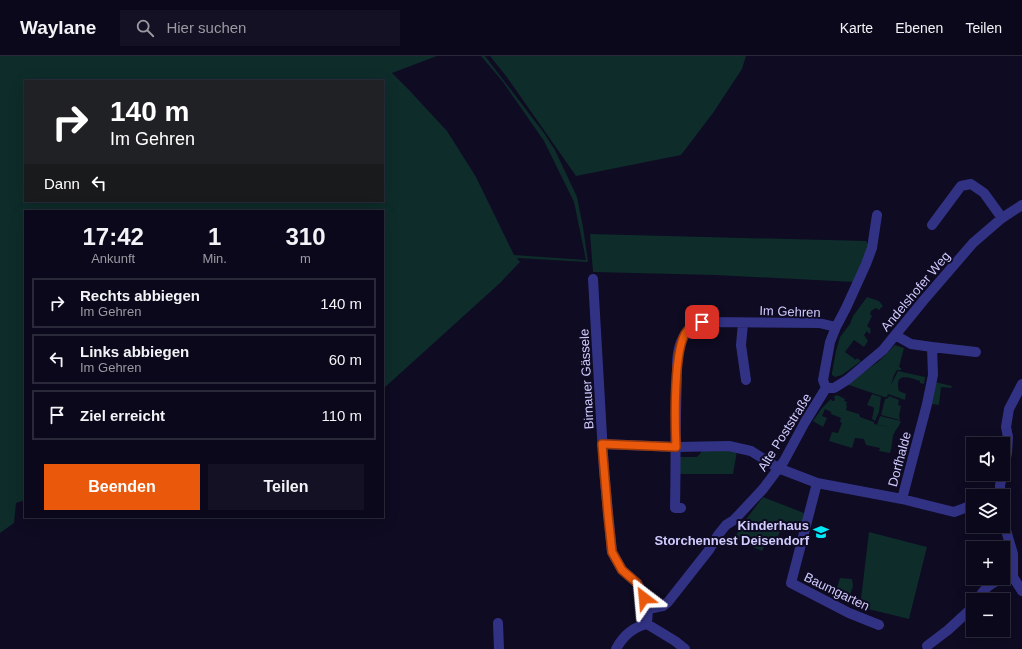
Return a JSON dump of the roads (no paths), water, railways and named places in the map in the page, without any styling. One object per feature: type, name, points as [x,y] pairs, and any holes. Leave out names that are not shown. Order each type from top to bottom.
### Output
[{"type":"street","points":[[932,225],[961,186],[971,184],[984,193],[1002,218]]},
{"type":"street","name":"Andelshofer Weg","points":[[826,388],[834,388],[847,380],[882,350],[973,243],[1002,218],[1022,205]]},
{"type":"street","name":"Alte Poststraße","points":[[648,609],[663,606],[668,602],[709,550],[718,535],[763,489],[784,461],[805,422],[826,388],[823,380],[830,342],[872,248],[877,215]]},
{"type":"street","name":"Birnauer Gässele","points":[[593,279],[602,444],[607,512],[612,552],[622,570],[637,583],[642,590],[648,609]]},
{"type":"street","name":"Im Gehren","points":[[681,508],[675,508],[675,417],[678,358],[680,343],[686,332],[694,325],[702,322],[819,323],[836,327]]},
{"type":"street","name":"Im Gehren","points":[[743,323],[741,345],[746,380]]},
{"type":"street","points":[[895,335],[912,344],[976,352]]},
{"type":"street","name":"Dorfhalde","points":[[778,468],[817,483],[902,499],[928,404],[933,375],[932,347]]},
{"type":"street","points":[[1008,437],[1006,427],[1009,409],[1022,384]]},
{"type":"street","points":[[602,444],[676,447],[729,446],[751,451],[778,468]]},
{"type":"street","name":"Baumgarten","points":[[817,483],[791,583],[849,613],[879,625]]},
{"type":"street","points":[[902,499],[954,512],[966,508]]},
{"type":"street","points":[[1007,533],[1013,554],[1013,577],[1022,590]]},
{"type":"street","points":[[981,593],[997,580],[1013,577]]},
{"type":"street","points":[[647,624],[648,609]]},
{"type":"street","points":[[927,646],[966,613]]},
{"type":"street","points":[[498,623],[499,649]]},
{"type":"street","points":[[616,649],[633,629],[647,624]]},
{"type":"street","points":[[647,624],[685,649]]},
{"type":"place","name":"Kinderhaus Storchennest Deisendorf","points":[[821,532]]}]
